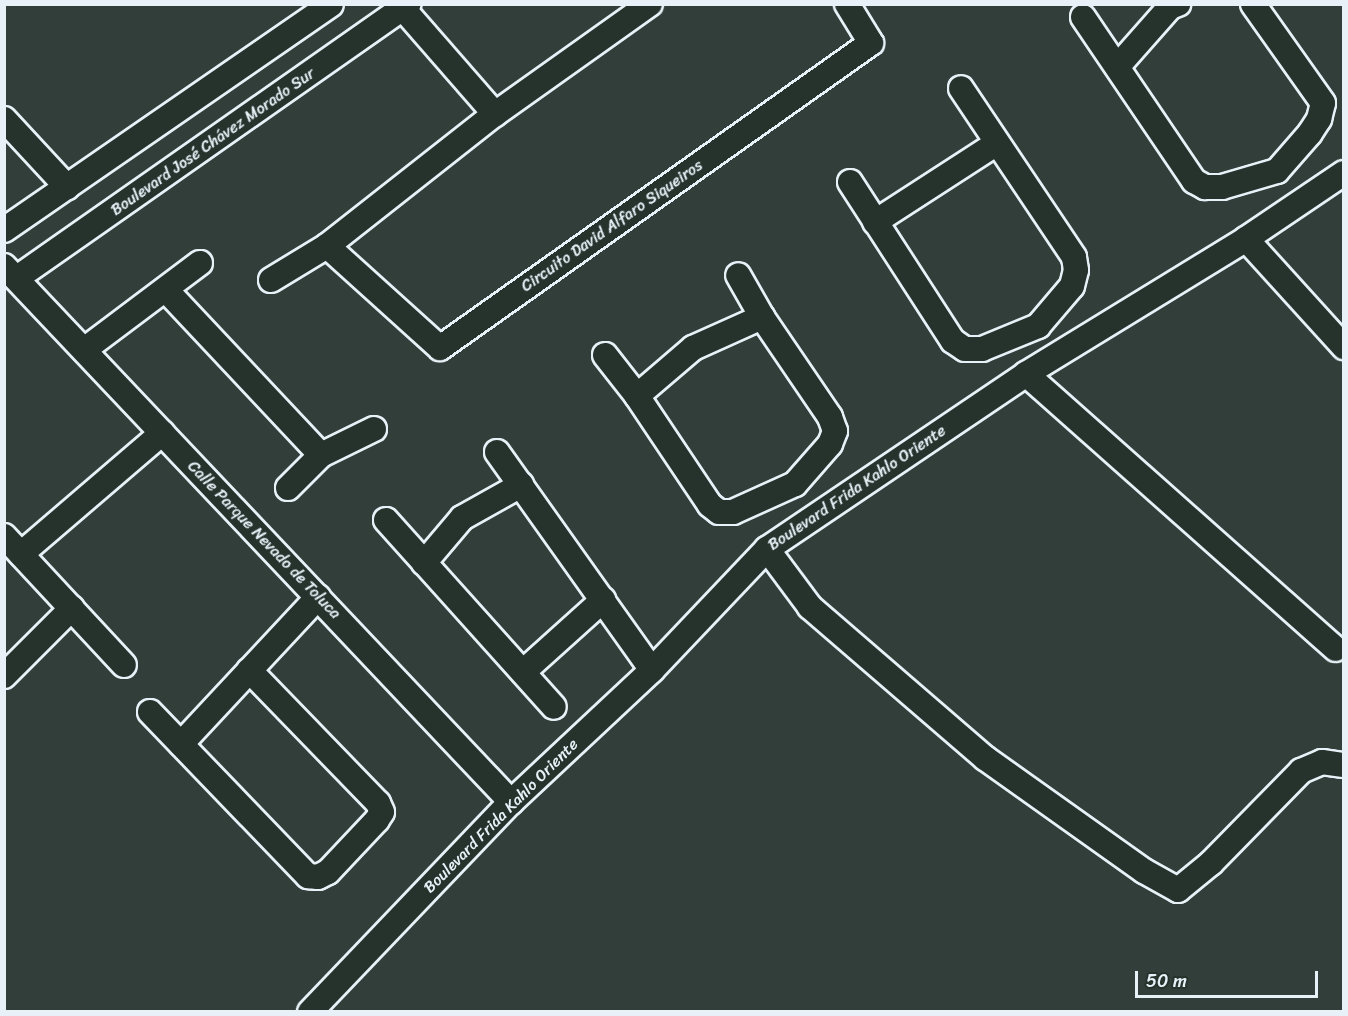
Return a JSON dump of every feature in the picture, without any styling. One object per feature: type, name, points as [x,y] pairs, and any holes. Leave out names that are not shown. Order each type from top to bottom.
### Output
[{"type":"street","points":[[4,230],[331,4]]},
{"type":"street","points":[[271,280],[327,246],[495,114],[650,4]]},
{"type":"street","name":"Circuito David Alfaro Siqueiros","points":[[327,246],[440,348],[872,43],[847,4]]},
{"type":"street","points":[[1118,66],[1170,8],[1178,4]]},
{"type":"street","points":[[1083,17],[1194,181],[1205,187],[1222,187],[1277,171],[1310,133],[1319,119],[1323,103],[1253,4]]},
{"type":"street","points":[[404,6],[495,114]]},
{"type":"street","name":"Boulevard José Chávez Morado Sur","points":[[11,272],[404,6]]},
{"type":"street","points":[[850,183],[952,341],[965,349],[982,349],[1038,326],[1071,286],[1076,270],[1074,257],[961,88]]},
{"type":"street","points":[[4,119],[67,187]]},
{"type":"street","points":[[875,222],[997,143]]},
{"type":"street","points":[[1277,171],[1298,204]]},
{"type":"street","name":"Boulevard Frida Kahlo Oriente","points":[[310,1011],[511,802],[652,670],[766,549],[1026,374],[1246,239],[1344,173]]},
{"type":"street","points":[[1246,239],[1344,347]]},
{"type":"street","points":[[84,350],[200,263]]},
{"type":"street","name":"Calle Parque Nevado de Toluca","points":[[11,272],[511,802]]},
{"type":"street","points":[[605,355],[637,396],[710,505],[719,512],[733,512],[795,484],[830,444],[835,431],[831,417],[762,317],[738,275]]},
{"type":"street","points":[[166,290],[321,455]]},
{"type":"street","points":[[637,396],[693,348],[762,317]]},
{"type":"street","points":[[1038,326],[1059,354]]},
{"type":"street","points":[[1026,374],[1336,649]]},
{"type":"street","points":[[288,488],[321,455],[374,429]]},
{"type":"street","points":[[21,554],[162,433]]},
{"type":"street","points":[[497,452],[652,670]]},
{"type":"street","points":[[795,484],[813,518]]},
{"type":"street","points":[[424,562],[462,518],[521,485]]},
{"type":"street","points":[[386,520],[554,707]]},
{"type":"street","points":[[4,536],[124,665]]},
{"type":"street","points":[[766,549],[810,607],[985,758],[1144,871],[1178,890],[1211,863],[1301,771],[1322,762],[1344,765]]},
{"type":"street","points":[[181,744],[318,597]]},
{"type":"street","points":[[523,672],[603,600]]},
{"type":"street","points":[[4,676],[72,608]]},
{"type":"street","points":[[150,712],[308,876],[318,877],[328,872],[377,820],[381,812],[378,803],[249,670]]}]
